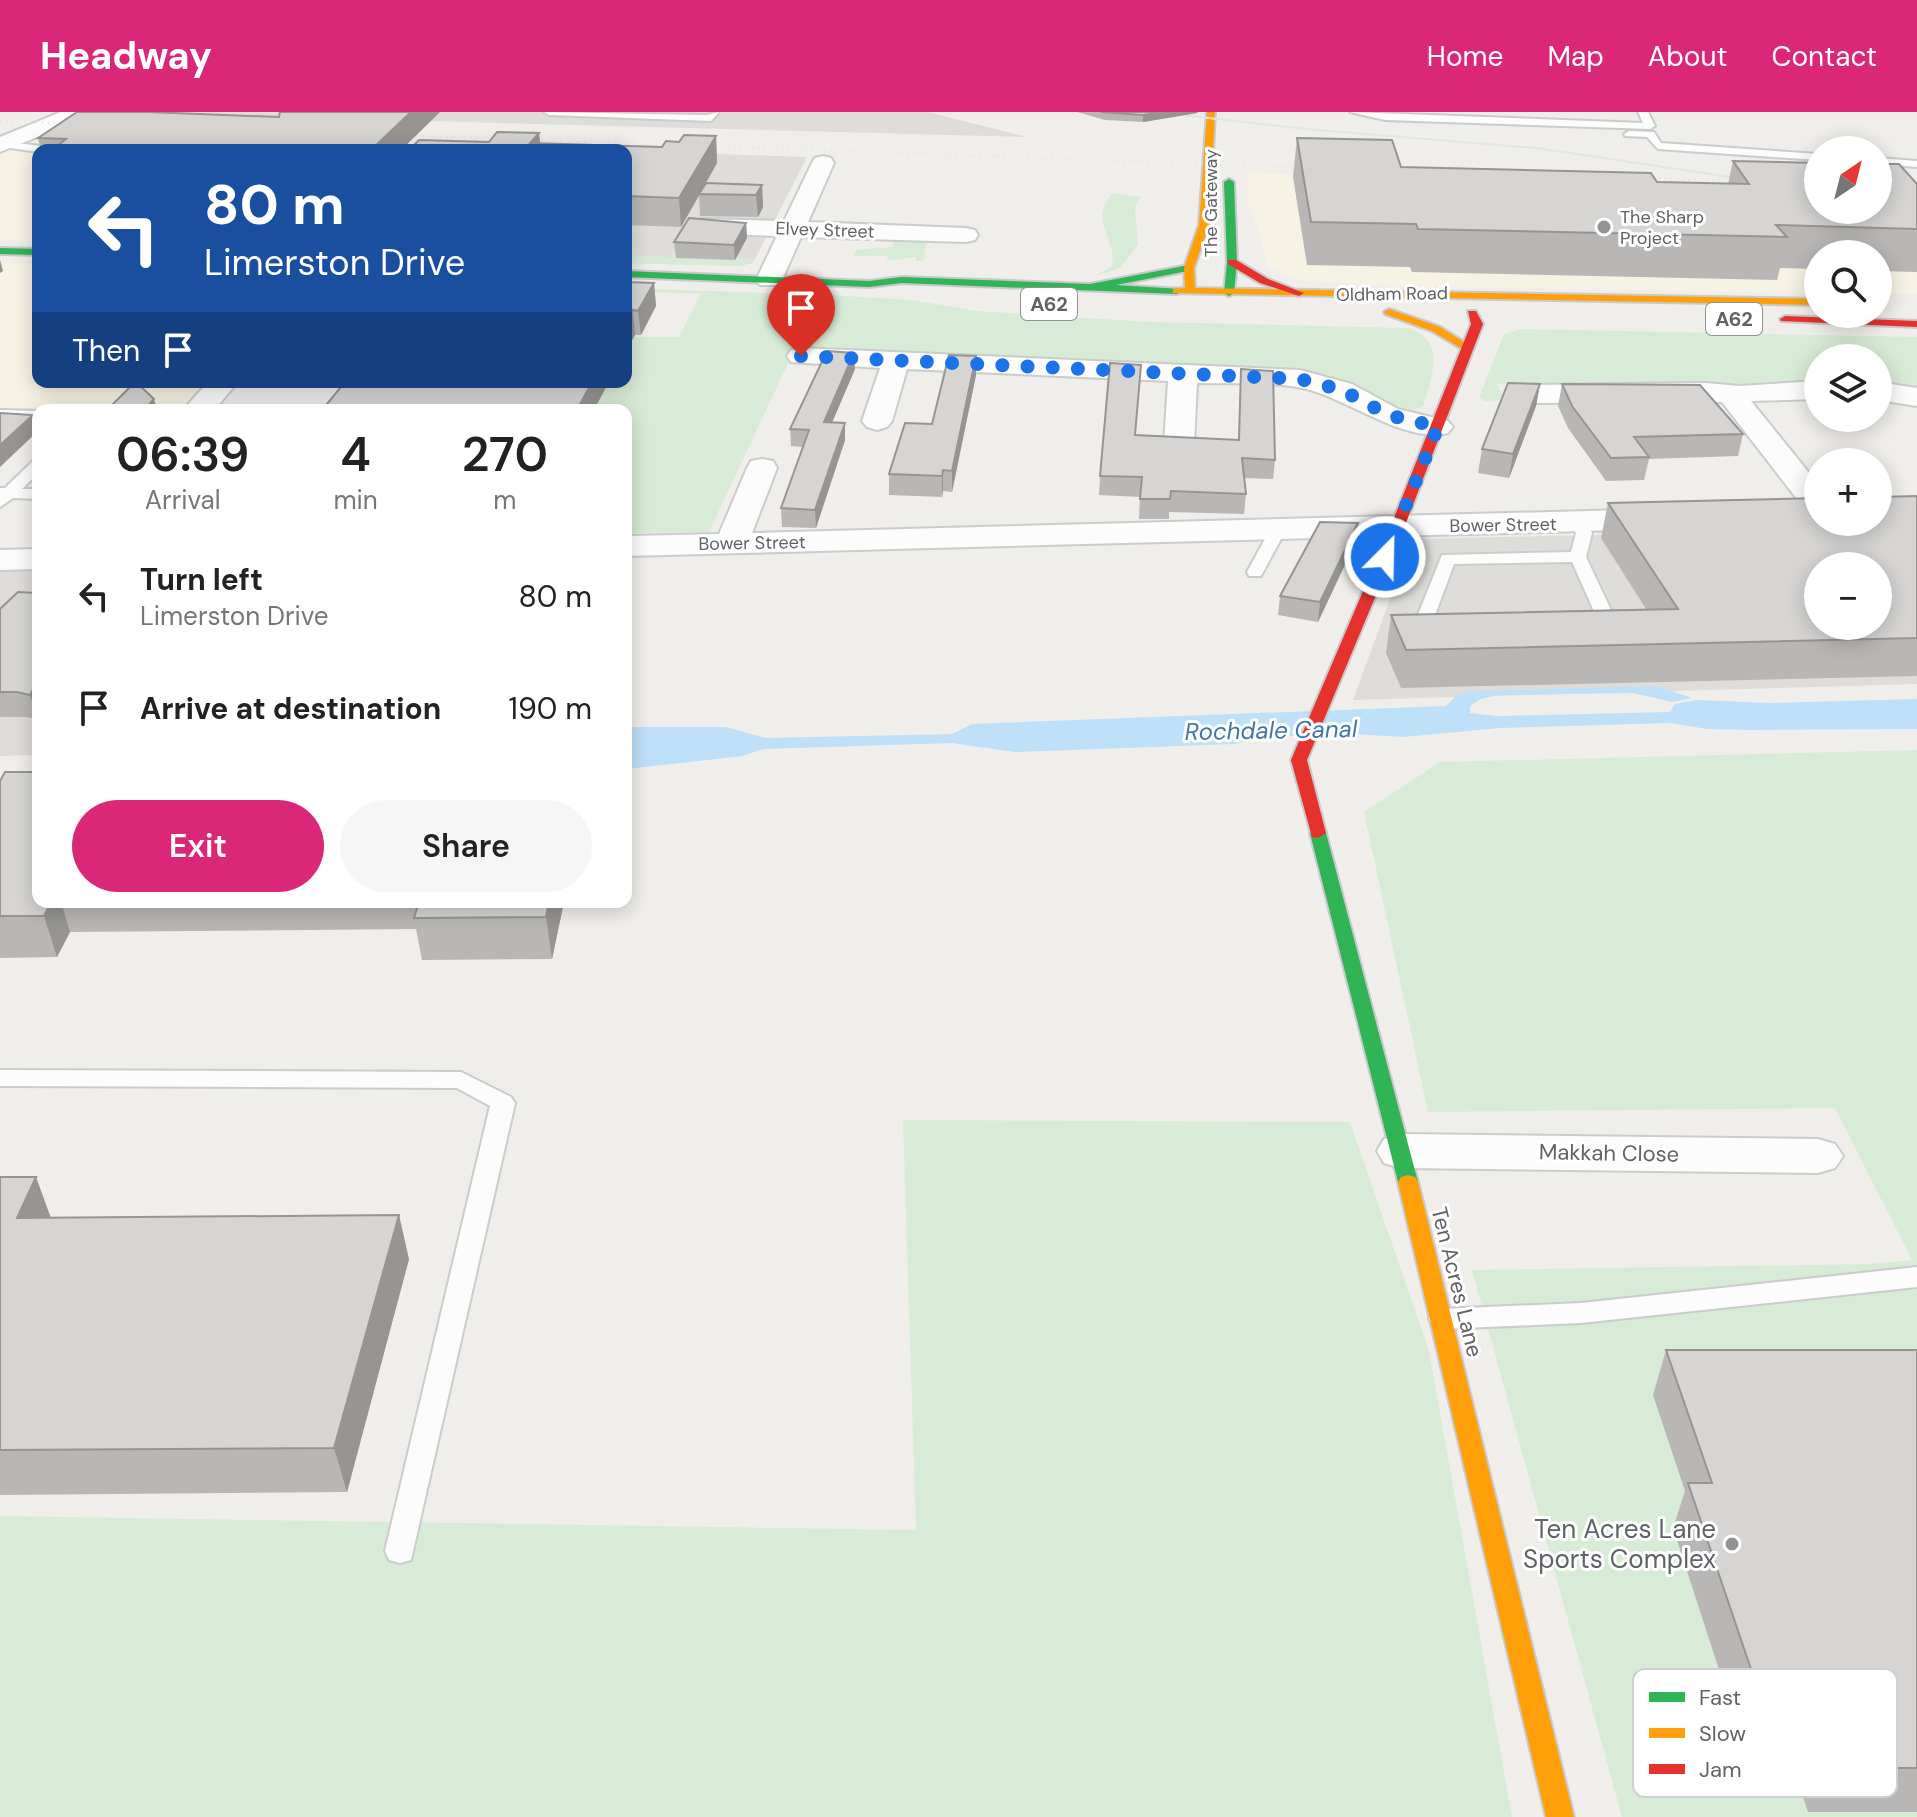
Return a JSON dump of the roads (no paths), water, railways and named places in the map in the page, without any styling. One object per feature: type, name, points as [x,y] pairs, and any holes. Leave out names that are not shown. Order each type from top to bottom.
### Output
[{"type":"main road","name":"The Gateway","points":[[1190,291],[1189,268],[1204,225],[1211,112]]},
{"type":"main road","name":"The Gateway","points":[[1229,168],[1232,262],[1229,304]]},
{"type":"main road","points":[[0,251],[32,252]]},
{"type":"main road","points":[[1232,262],[1264,281],[1299,293]]},
{"type":"main road","points":[[1092,287],[1189,268]]},
{"type":"main road","name":"Oldham Road","points":[[632,274],[869,284],[902,280],[1190,291],[1229,304],[1319,306],[1337,312],[1389,312],[1468,304],[1534,316]]},
{"type":"main road","name":"Oldham Road","points":[[869,284],[900,291],[1058,305]]},
{"type":"main road","name":"Oldham Road","points":[[1229,304],[1299,293],[1468,304],[1804,302]]},
{"type":"main road","points":[[1397,528],[1477,324],[1468,304]]},
{"type":"main road","points":[[1892,306],[1917,307]]},
{"type":"main road","points":[[1389,312],[1436,329],[1466,347]]},
{"type":"main road","name":"A62","points":[[1645,318],[1917,324]]},
{"type":"main road","name":"Ten Acres Lane","points":[[1397,528],[1299,760],[1401,1151],[1560,1817]]},
{"type":"street","points":[[1,145],[78,112]]},
{"type":"street","points":[[769,280],[823,163]]},
{"type":"street","name":"Elvey Street","points":[[702,226],[953,238]]},
{"type":"street","points":[[801,356],[1183,372],[1321,382],[1388,415],[1438,427]]},
{"type":"street","points":[[877,421],[896,361]]},
{"type":"street","points":[[1179,444],[1183,372]]},
{"type":"street","points":[[204,404],[218,388]]},
{"type":"street","points":[[1526,394],[1706,392],[1739,395],[1804,390]]},
{"type":"street","points":[[1892,393],[1917,397]]},
{"type":"street","points":[[1739,395],[1735,400],[1804,487]]},
{"type":"street","points":[[0,419],[32,420]]},
{"type":"street","points":[[735,543],[736,530],[762,468]]},
{"type":"street","name":"Bower Street","points":[[632,546],[1696,518],[1661,487]]},
{"type":"street","points":[[0,560],[32,559]]},
{"type":"street","name":"Makkah Close","points":[[1401,1151],[1818,1156]]},
{"type":"lane","points":[[549,112],[711,118],[714,112]]},
{"type":"lane","points":[[1355,112],[1385,117],[1650,126],[1643,113],[1602,112]]},
{"type":"lane","points":[[1519,121],[1519,125],[1528,130],[1546,132],[1650,134],[1658,146],[1804,156]]},
{"type":"lane","points":[[1,145],[32,148]]},
{"type":"lane","points":[[1892,162],[1917,164]]},
{"type":"lane","points":[[3,496],[32,469]]},
{"type":"lane","points":[[3,496],[32,494]]},
{"type":"lane","points":[[1577,626],[1609,625],[1578,557],[1584,533],[1578,523]]},
{"type":"lane","points":[[1255,572],[1273,539],[1271,531]]},
{"type":"lane","points":[[1451,631],[1420,632],[1448,559],[1578,557]]},
{"type":"lane","points":[[0,1078],[461,1080],[503,1103],[400,1551]]},
{"type":"lane","points":[[1442,1319],[1581,1313],[1917,1277]]},
{"type":"water","name":"Rochdale Canal","points":[[1656,686],[1692,698],[1672,702],[1633,693],[1498,695],[1481,699],[1470,706],[1470,713],[1497,716],[1670,712],[1675,704],[1696,700],[1770,703],[1917,699],[1917,729],[1707,729],[1670,723],[1500,728],[1403,737],[1351,734],[1263,737],[1234,744],[1015,752],[952,743],[763,749],[743,756],[632,768],[632,727],[726,727],[766,738],[952,734],[972,724],[1446,706],[1456,696],[1469,691]]},
{"type":"tram line","points":[[1156,112],[1306,129],[1536,148],[1751,180]]},
{"type":"railway","points":[[0,121],[84,124]]},
{"type":"railway","points":[[392,135],[1315,168]]},
{"type":"railway","points":[[1635,178],[1751,182]]},
{"type":"place","name":"The Sharp Project","points":[[1604,227]]},
{"type":"place","name":"Ten Acres Lane Sports Complex","points":[[1732,1544]]}]
